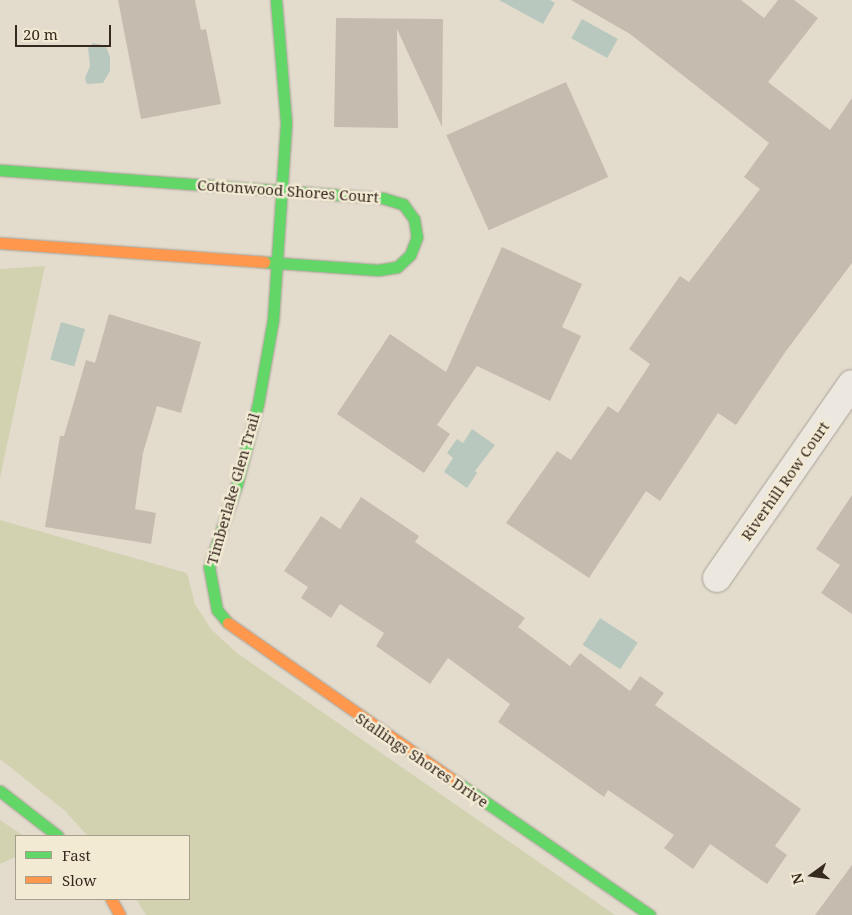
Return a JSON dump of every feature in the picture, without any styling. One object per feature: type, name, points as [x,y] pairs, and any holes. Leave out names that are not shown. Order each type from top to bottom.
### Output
[{"type":"street","name":"Timberlake Glen Trail","points":[[211,590],[209,567],[237,484],[258,404],[273,320],[286,122],[276,0]]},
{"type":"street","name":"Cottonwood Shores Court","points":[[0,170],[383,198],[402,204],[414,219],[417,237],[410,255],[397,267],[378,270],[0,243]]},
{"type":"street","name":"Riverhill Row Court","points":[[717,578],[852,384]]},
{"type":"street","name":"Stallings Shores Drive","points":[[211,590],[217,610],[233,630],[650,915]]},
{"type":"street","points":[[0,791],[57,835]]},
{"type":"street","points":[[112,900],[120,915]]},
{"type":"green space","points":[[45,266],[0,478],[0,269]]},
{"type":"green space","points":[[0,520],[187,573],[195,604],[211,629],[237,653],[615,915],[146,915],[137,900],[190,900],[190,835],[87,835],[64,810],[0,759]]},
{"type":"green space","points":[[0,820],[22,835],[15,835],[15,857],[0,864]]},
{"type":"shaded area","points":[[499,0],[550,0],[555,3],[543,24]]},
{"type":"shaded area","points":[[582,19],[618,39],[607,58],[571,38]]},
{"type":"shaded area","points":[[93,43],[106,46],[110,57],[110,71],[103,83],[87,84],[85,78],[90,66],[88,48]]},
{"type":"shaded area","points":[[61,322],[85,329],[74,366],[50,359]]},
{"type":"shaded area","points":[[472,429],[495,445],[475,471],[477,473],[467,488],[444,472],[453,458],[447,453],[457,439],[463,443]]},
{"type":"shaded area","points":[[600,618],[638,643],[620,669],[583,645]]},
{"type":"building","points":[[118,0],[195,0],[201,30],[206,29],[221,104],[141,119]]},
{"type":"building","points":[[571,0],[741,0],[764,18],[778,0],[794,0],[818,18],[768,82],[830,130],[852,98],[852,263],[786,351],[736,425],[718,413],[660,501],[646,491],[589,578],[506,523],[557,451],[571,460],[608,406],[618,413],[650,364],[629,349],[680,276],[689,282],[760,189],[744,177],[769,143],[630,34]]},
{"type":"building","points":[[336,18],[443,19],[442,127],[397,29],[398,128],[334,127]]},
{"type":"building","points":[[566,82],[608,177],[489,230],[446,135]]},
{"type":"building","points":[[502,247],[582,284],[562,327],[581,336],[550,401],[477,366],[437,425],[450,434],[424,473],[337,414],[390,334],[446,372]]},
{"type":"building","points":[[109,314],[201,342],[181,413],[157,406],[143,453],[135,509],[156,513],[151,544],[45,527],[60,436],[64,436],[86,360],[95,363]]},
{"type":"building","points":[[852,495],[852,614],[821,593],[840,565],[816,549]]},
{"type":"building","points":[[361,497],[419,536],[415,542],[525,618],[518,627],[570,666],[580,653],[630,691],[640,676],[664,693],[655,705],[801,809],[775,846],[787,855],[767,884],[710,844],[693,869],[664,848],[674,835],[608,790],[604,797],[498,722],[510,704],[448,658],[430,684],[376,646],[384,633],[340,604],[331,618],[301,598],[308,587],[284,571],[321,516],[340,529]]},
{"type":"building","points":[[852,865],[852,915],[815,915]]},
{"type":"traffic: fast","points":[[228,623],[217,610],[209,567],[237,484],[258,404],[273,320],[286,122],[276,0]]},
{"type":"traffic: fast","points":[[0,170],[383,198],[403,204],[414,219],[417,237],[410,255],[397,267],[378,270],[264,262]]},
{"type":"traffic: fast","points":[[452,779],[650,915]]},
{"type":"traffic: fast","points":[[0,791],[57,835]]},
{"type":"traffic: slow","points":[[0,243],[264,262]]},
{"type":"traffic: slow","points":[[228,623],[452,779]]},
{"type":"traffic: slow","points":[[112,900],[120,915]]}]
